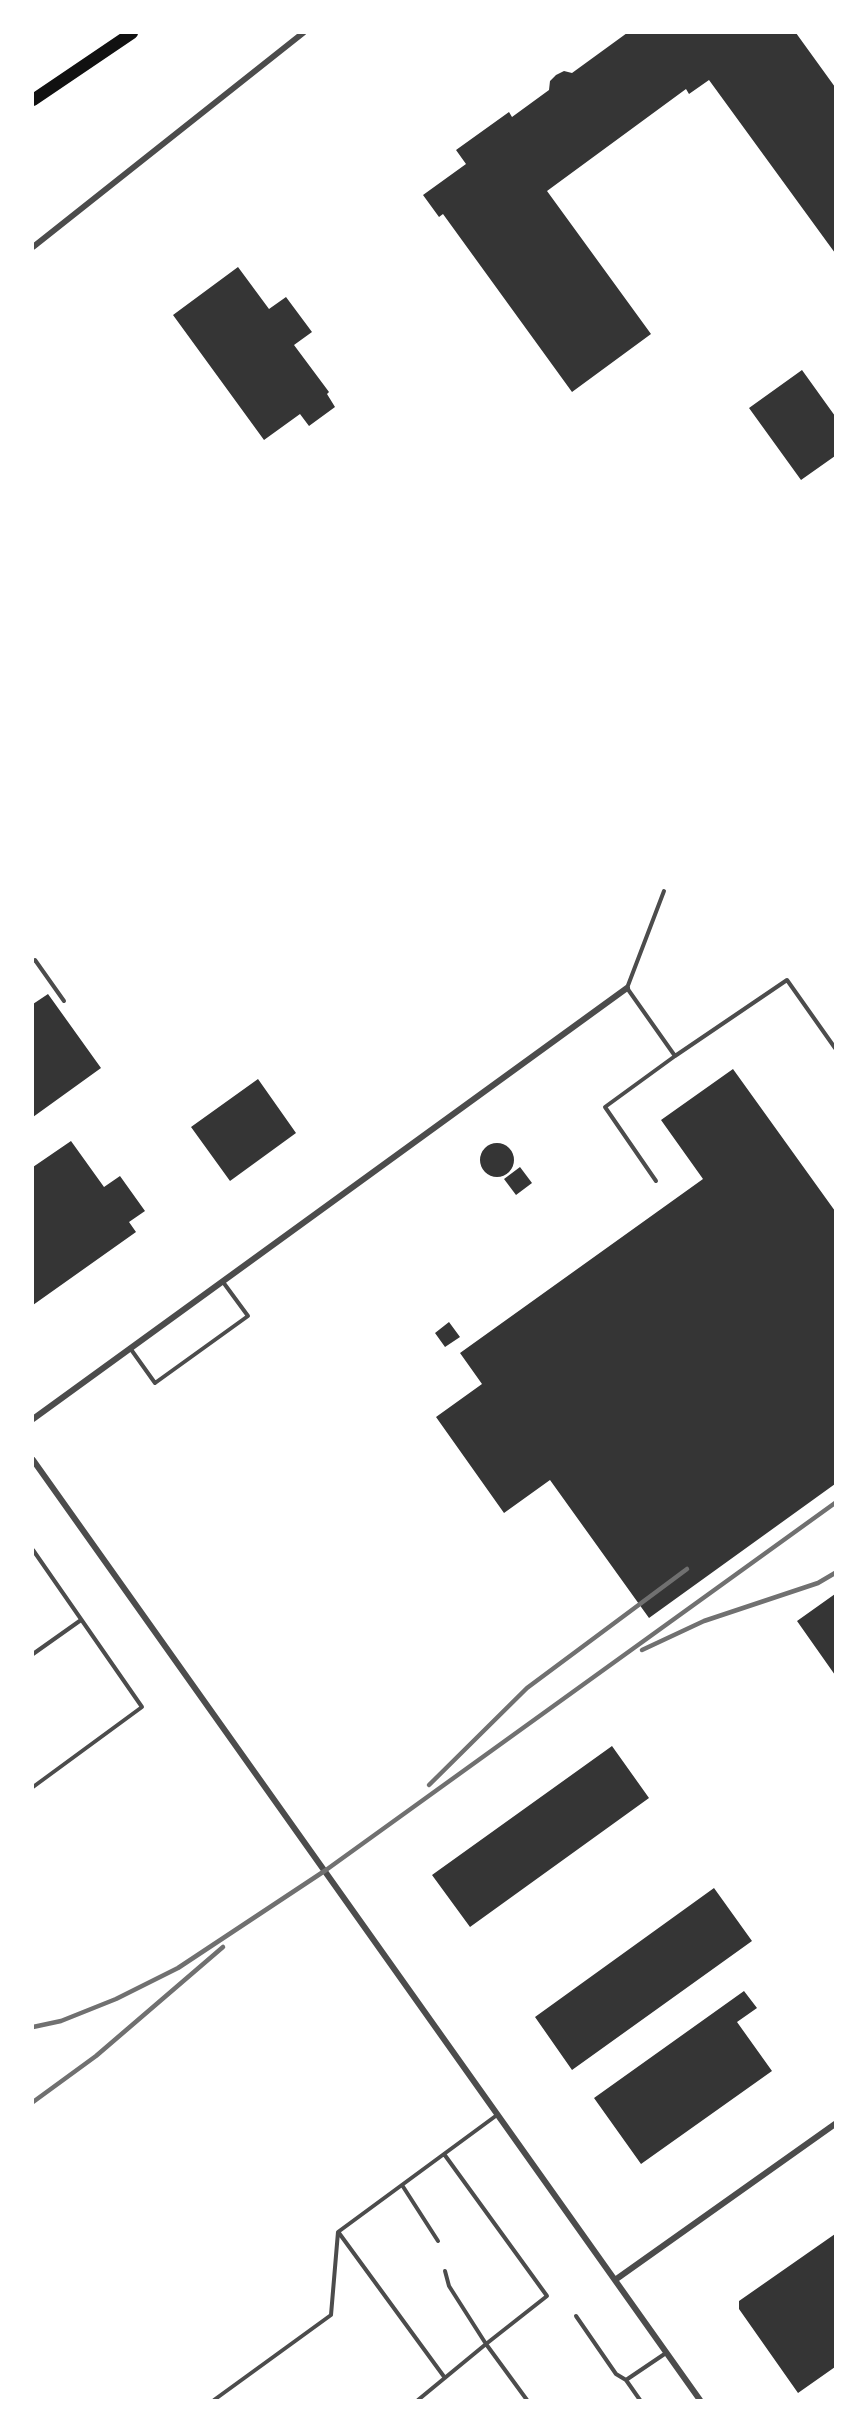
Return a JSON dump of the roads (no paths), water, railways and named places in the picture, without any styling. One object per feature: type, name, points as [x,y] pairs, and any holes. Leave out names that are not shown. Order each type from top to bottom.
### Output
[{"type":"highway","points":[[33,100],[132,33]]},
{"type":"street","points":[[33,247],[303,33]]},
{"type":"street","points":[[33,1419],[627,988]]},
{"type":"street","points":[[33,1460],[700,2400]]},
{"type":"street","points":[[615,2280],[835,2124]]},
{"type":"lane","points":[[664,891],[627,988],[675,1056]]},
{"type":"lane","points":[[33,962],[35,960],[64,1001]]},
{"type":"lane","points":[[656,1181],[605,1107],[787,980],[835,1048]]},
{"type":"lane","points":[[130,1347],[155,1383],[248,1316],[222,1281]]},
{"type":"lane","points":[[33,1550],[142,1707],[33,1787]]},
{"type":"lane","points":[[33,1654],[81,1620]]},
{"type":"lane","points":[[214,2400],[331,2315],[338,2232],[498,2115]]},
{"type":"lane","points":[[418,2400],[547,2296],[444,2154]]},
{"type":"lane","points":[[402,2185],[438,2241]]},
{"type":"lane","points":[[338,2232],[444,2378]]},
{"type":"lane","points":[[445,2271],[449,2286],[486,2344],[527,2400]]},
{"type":"lane","points":[[576,2316],[616,2374],[626,2380],[640,2400]]},
{"type":"lane","points":[[626,2380],[666,2352]]},
{"type":"railway","points":[[33,2027],[61,2021],[116,1999],[178,1968],[326,1870],[835,1503]]},
{"type":"railway","points":[[429,1785],[527,1688],[687,1569]]},
{"type":"railway","points":[[642,1650],[704,1621],[818,1583],[835,1573]]},
{"type":"railway","points":[[33,2102],[96,2056],[223,1947]]}]
